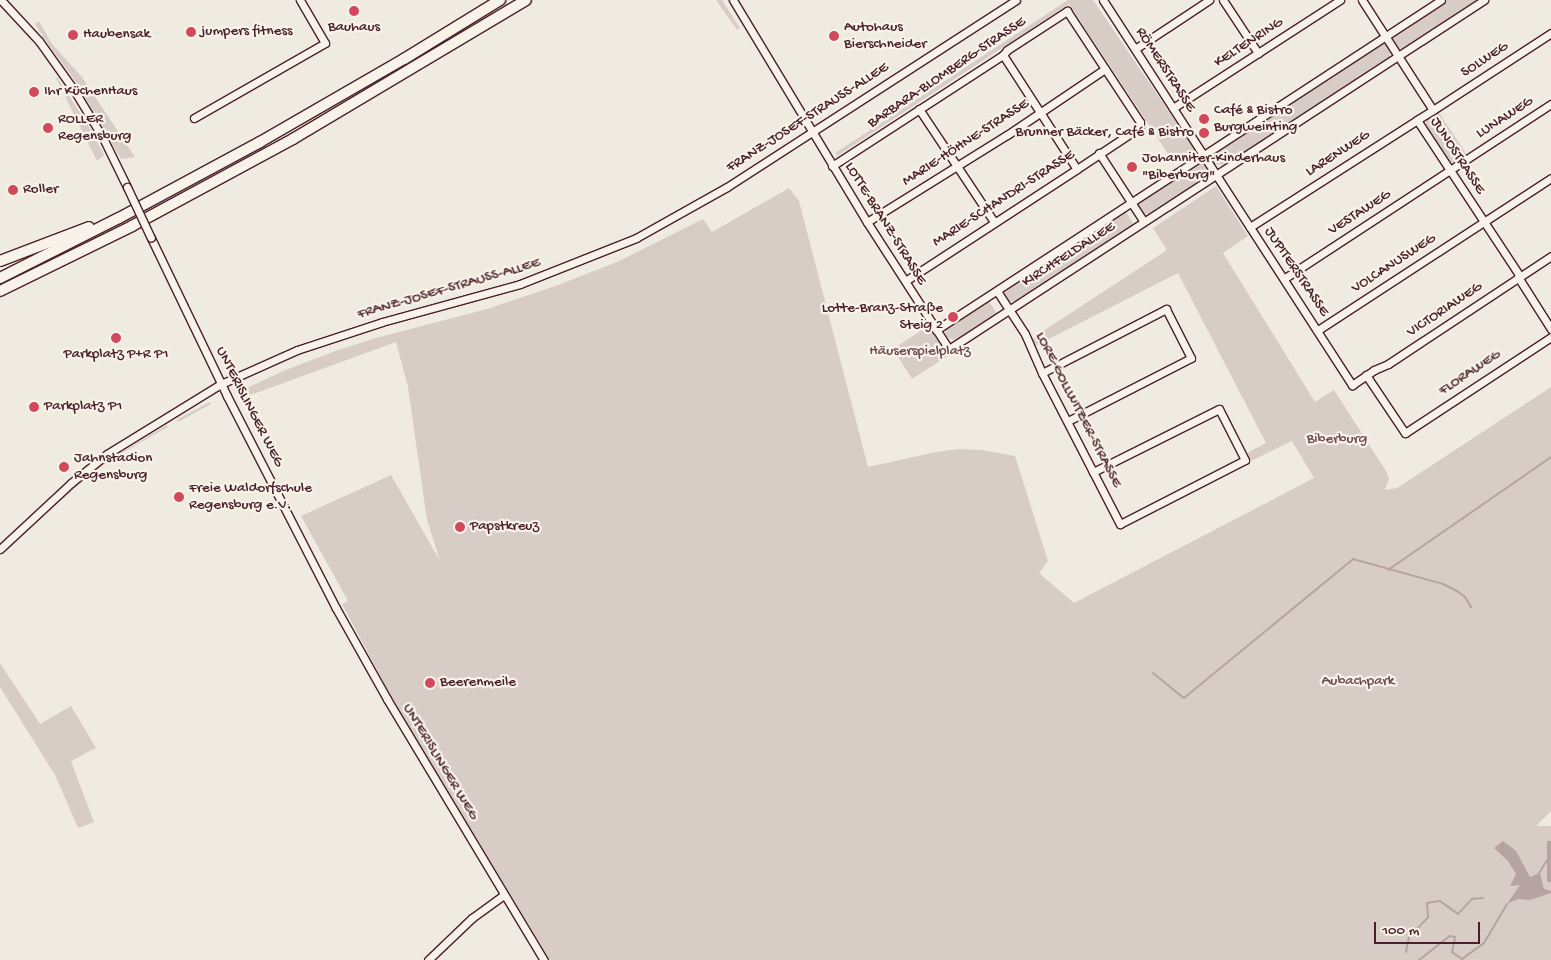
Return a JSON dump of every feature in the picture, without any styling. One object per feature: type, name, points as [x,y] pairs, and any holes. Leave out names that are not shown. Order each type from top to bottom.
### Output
[{"type":"highway","points":[[0,278],[119,218],[316,110],[500,0]]},
{"type":"highway","points":[[0,291],[132,226],[293,139],[526,0]]},
{"type":"highway","points":[[0,262],[119,218]]},
{"type":"street","name":"UNTERISLINGER WEG","points":[[1,0],[39,41],[74,90],[103,138],[221,384],[362,656],[544,960]]},
{"type":"street","points":[[194,118],[325,43],[300,0]]},
{"type":"street","name":"LOTTE-BRANZ-STRASSE","points":[[733,0],[832,166],[936,330]]},
{"type":"street","name":"FRANZ-JOSEF-STRAUSS-ALLEE","points":[[0,549],[71,483],[107,454],[221,384],[304,348],[382,322],[520,284],[636,238],[690,209],[1016,0]]},
{"type":"street","name":"RÖMERSTRASSE","points":[[1103,0],[1203,155]]},
{"type":"street","points":[[1135,49],[1209,0]]},
{"type":"street","points":[[1223,0],[1258,53]]},
{"type":"street","name":"KELTENRING","points":[[1173,108],[1340,0]]},
{"type":"street","points":[[1362,0],[1399,56]]},
{"type":"street","name":"KIRCHFELDALLEE","points":[[1441,0],[936,330],[949,349],[1484,0]]},
{"type":"street","name":"BARBARA-BLOMBERG-STRASSE","points":[[832,166],[1003,55],[1006,50],[1067,10],[1140,122]]},
{"type":"street","name":"SOLWEG","points":[[1434,110],[1551,33]]},
{"type":"street","points":[[1003,55],[1076,168]]},
{"type":"street","name":"JUNOSTRASSE","points":[[1399,56],[1434,110],[1417,120],[1551,329]]},
{"type":"street","name":"MARIE-HÖHNE-STRASSE","points":[[867,222],[1007,135],[1105,69]]},
{"type":"street","name":"LUNAWEG","points":[[1450,170],[1551,104]]},
{"type":"street","points":[[919,108],[994,222]]},
{"type":"street","name":"LARENWEG","points":[[1250,227],[1417,120]]},
{"type":"street","name":"MARIE-SCHANDRI-STRASSE","points":[[905,281],[994,222],[995,224],[1076,168],[1140,127],[1140,122]]},
{"type":"street","points":[[1099,153],[1144,222]]},
{"type":"street","points":[[1203,155],[1216,175]]},
{"type":"street","name":"VESTAWEG","points":[[1284,278],[1450,170]]},
{"type":"street","name":"JUPITERSTRASSE","points":[[1216,175],[1352,385]]},
{"type":"street","name":"VOLCANUSWEG","points":[[1318,330],[1551,178]]},
{"type":"street","name":"VICTORIAWEG","points":[[1352,385],[1366,375],[1388,364],[1551,256]]},
{"type":"street","points":[[997,291],[1009,310]]},
{"type":"street","points":[[1042,373],[1166,309],[1191,358],[1068,421]]},
{"type":"street","name":"LORE-GOLLWITZER-STRASSE","points":[[1009,310],[1024,334],[1042,373],[1120,524],[1245,460],[1219,408],[1094,472]]},
{"type":"street","name":"FLORAWEG","points":[[1366,375],[1405,433],[1551,337]]},
{"type":"street","points":[[428,960],[472,918],[504,895]]},
{"type":"green space","points":[[716,0],[722,0],[740,28],[737,30]]},
{"type":"green space","points":[[1068,0],[1093,0],[1195,150],[1174,163],[1069,4],[837,156],[835,153]]},
{"type":"green space","points":[[1446,0],[1479,0],[1403,49],[1396,47],[1392,41],[1395,34]]},
{"type":"green space","points":[[39,21],[52,44],[82,77],[135,157],[121,159],[76,82],[35,24]]},
{"type":"green space","points":[[1379,44],[1385,44],[1390,51],[1390,58],[1226,165],[1213,164],[1211,160],[1212,152]]},
{"type":"green space","points":[[56,78],[91,130],[104,155],[97,161]]},
{"type":"green space","points":[[1438,111],[1467,155],[1456,163],[1450,162],[1425,125],[1427,119]]},
{"type":"green space","points":[[1201,162],[1208,169],[1207,178],[1150,214],[1142,214],[1138,205],[1139,201]]},
{"type":"green space","points":[[1216,186],[1248,236],[1223,253],[1315,402],[1334,390],[1386,471],[1389,479],[1385,490],[1397,488],[1551,387],[1551,811],[1536,826],[1551,826],[1551,960],[550,960],[394,702],[342,604],[348,601],[301,516],[391,475],[440,561],[427,520],[408,387],[396,342],[253,394],[246,396],[243,390],[283,371],[338,350],[487,309],[558,285],[617,262],[703,219],[712,232],[789,188],[799,201],[868,467],[958,449],[982,450],[1015,456],[1048,561],[1039,573],[1074,603],[1314,478],[1292,441],[1251,461],[1247,453],[1266,443],[1178,273],[1035,346],[1031,339],[1167,250],[1153,228]]},
{"type":"green space","points":[[1125,210],[1134,225],[1017,301],[1007,301],[1003,292],[1006,288]]},
{"type":"green space","points":[[988,300],[997,314],[960,338],[953,340],[947,337],[945,332],[947,327]]},
{"type":"green space","name":"Häuserspielplatz","points":[[928,326],[948,356],[912,379],[893,349]]},
{"type":"green space","points":[[210,402],[211,404],[178,422],[177,420],[180,418]]},
{"type":"green space","points":[[167,425],[168,427],[115,457],[92,473],[34,524],[33,522],[89,472]]},
{"type":"green space","points":[[0,663],[40,724],[71,706],[96,748],[71,761],[94,822],[78,828],[55,775],[0,687]]},
{"type":"shaded area","points":[[1503,841],[1516,851],[1530,877],[1540,873],[1544,889],[1551,891],[1551,893],[1530,900],[1518,899],[1507,904],[1520,885],[1510,886],[1516,874],[1508,861],[1494,848]]},
{"type":"shaded area","points":[[1547,841],[1551,841],[1551,882],[1547,882]]},
{"type":"waterway","points":[[1388,570],[1551,457]]},
{"type":"waterway","points":[[1153,673],[1184,698],[1353,559],[1443,584],[1465,597],[1471,607]]},
{"type":"waterway","points":[[1538,875],[1547,860]]},
{"type":"waterway","points":[[1406,952],[1409,937],[1428,917],[1427,903],[1440,901],[1458,914],[1472,899],[1483,898]]},
{"type":"waterway","points":[[1419,960],[1450,936],[1455,937],[1452,952],[1462,959],[1484,943],[1507,904]]},
{"type":"place","name":"Bauhaus","points":[[354,11]]},
{"type":"place","name":"jumpers fitness","points":[[191,32]]},
{"type":"place","name":"Haubensak","points":[[73,35]]},
{"type":"place","name":"Autohaus Bierschneider","points":[[834,36]]},
{"type":"place","name":"Ihr KüchenHaus","points":[[34,92]]},
{"type":"place","name":"Café & Bistro Burgweinting","points":[[1204,119]]},
{"type":"place","name":"ROLLER Regensburg","points":[[48,128]]},
{"type":"place","name":"Brunner Bäcker, Café & Bistro","points":[[1204,133]]},
{"type":"place","name":"Johanniter-Kinderhaus \"Biberburg\"","points":[[1132,167]]},
{"type":"place","name":"Roller","points":[[13,190]]},
{"type":"place","name":"Lotte-Branz-Straße Steig 2","points":[[953,317]]},
{"type":"place","name":"Parkplatz P+R P1","points":[[116,338]]},
{"type":"place","name":"Parkplatz P1","points":[[34,407]]},
{"type":"place","name":"Jahnstadion Regensburg","points":[[64,467]]},
{"type":"place","name":"Freie Waldorfschule Regensburg e.V.","points":[[179,497]]},
{"type":"place","name":"Papstkreuz","points":[[460,527]]},
{"type":"place","name":"Beerenmeile","points":[[430,683]]},
{"type":"park label","name":"Biberburg","points":[[1337,440]]},
{"type":"park label","name":"Aubachpark","points":[[1358,682]]}]
